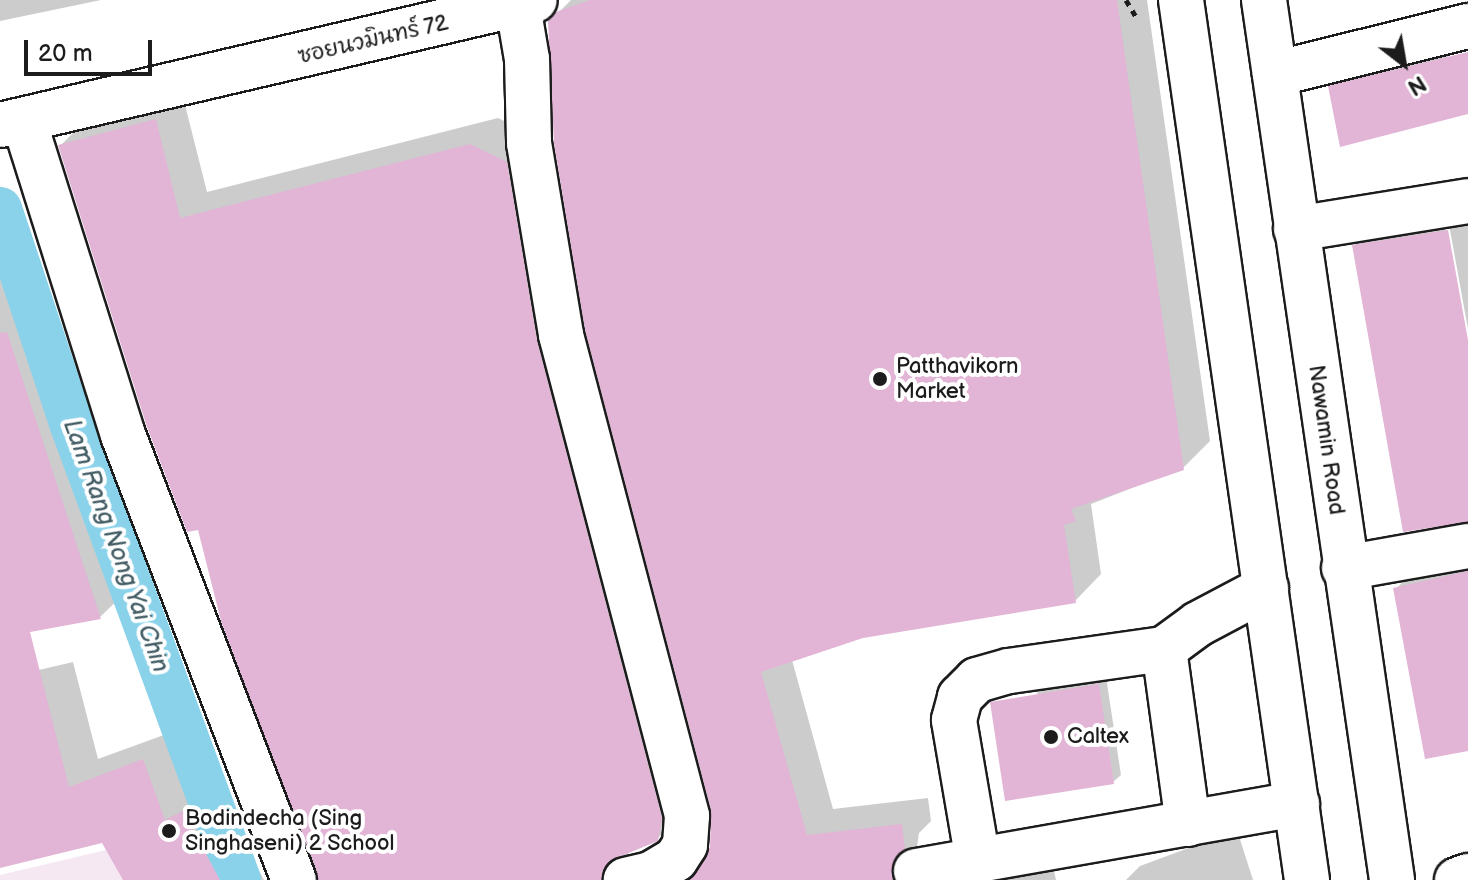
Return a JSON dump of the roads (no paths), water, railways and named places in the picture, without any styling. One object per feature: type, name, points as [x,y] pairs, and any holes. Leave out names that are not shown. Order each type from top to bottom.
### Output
[{"type":"street","points":[[1181,0],[1307,880]]},
{"type":"street","name":"Nawamin Road","points":[[1264,0],[1344,568],[1392,880]]},
{"type":"street","points":[[526,3],[529,143],[561,335],[687,816],[685,845],[676,859],[651,874],[626,880]]},
{"type":"street","name":"ซอยนวมินทร์ 72","points":[[12,123],[526,3]]},
{"type":"street","points":[[1275,74],[1468,26]]},
{"type":"street","points":[[12,123],[123,435],[294,880]]},
{"type":"street","points":[[1296,229],[1468,201]]},
{"type":"street","points":[[1344,568],[1468,546]]},
{"type":"street","points":[[978,861],[954,720],[960,697],[977,680],[1009,671],[1164,649],[1198,624],[1266,588]]},
{"type":"street","points":[[1164,649],[1188,824]]},
{"type":"street","points":[[916,871],[1297,804]]},
{"type":"street","points":[[1457,880],[1468,876]]},
{"type":"waterway","name":"Lam Rang Nong Yai Chin","points":[[0,209],[71,423],[239,880]]},
{"type":"place","name":"Patthavikorn Market","points":[[880,379]]},
{"type":"place","name":"Caltex","points":[[1051,737]]},
{"type":"place","name":"Bodindecha (Sing Singhaseni) 2 School","points":[[169,831]]}]
